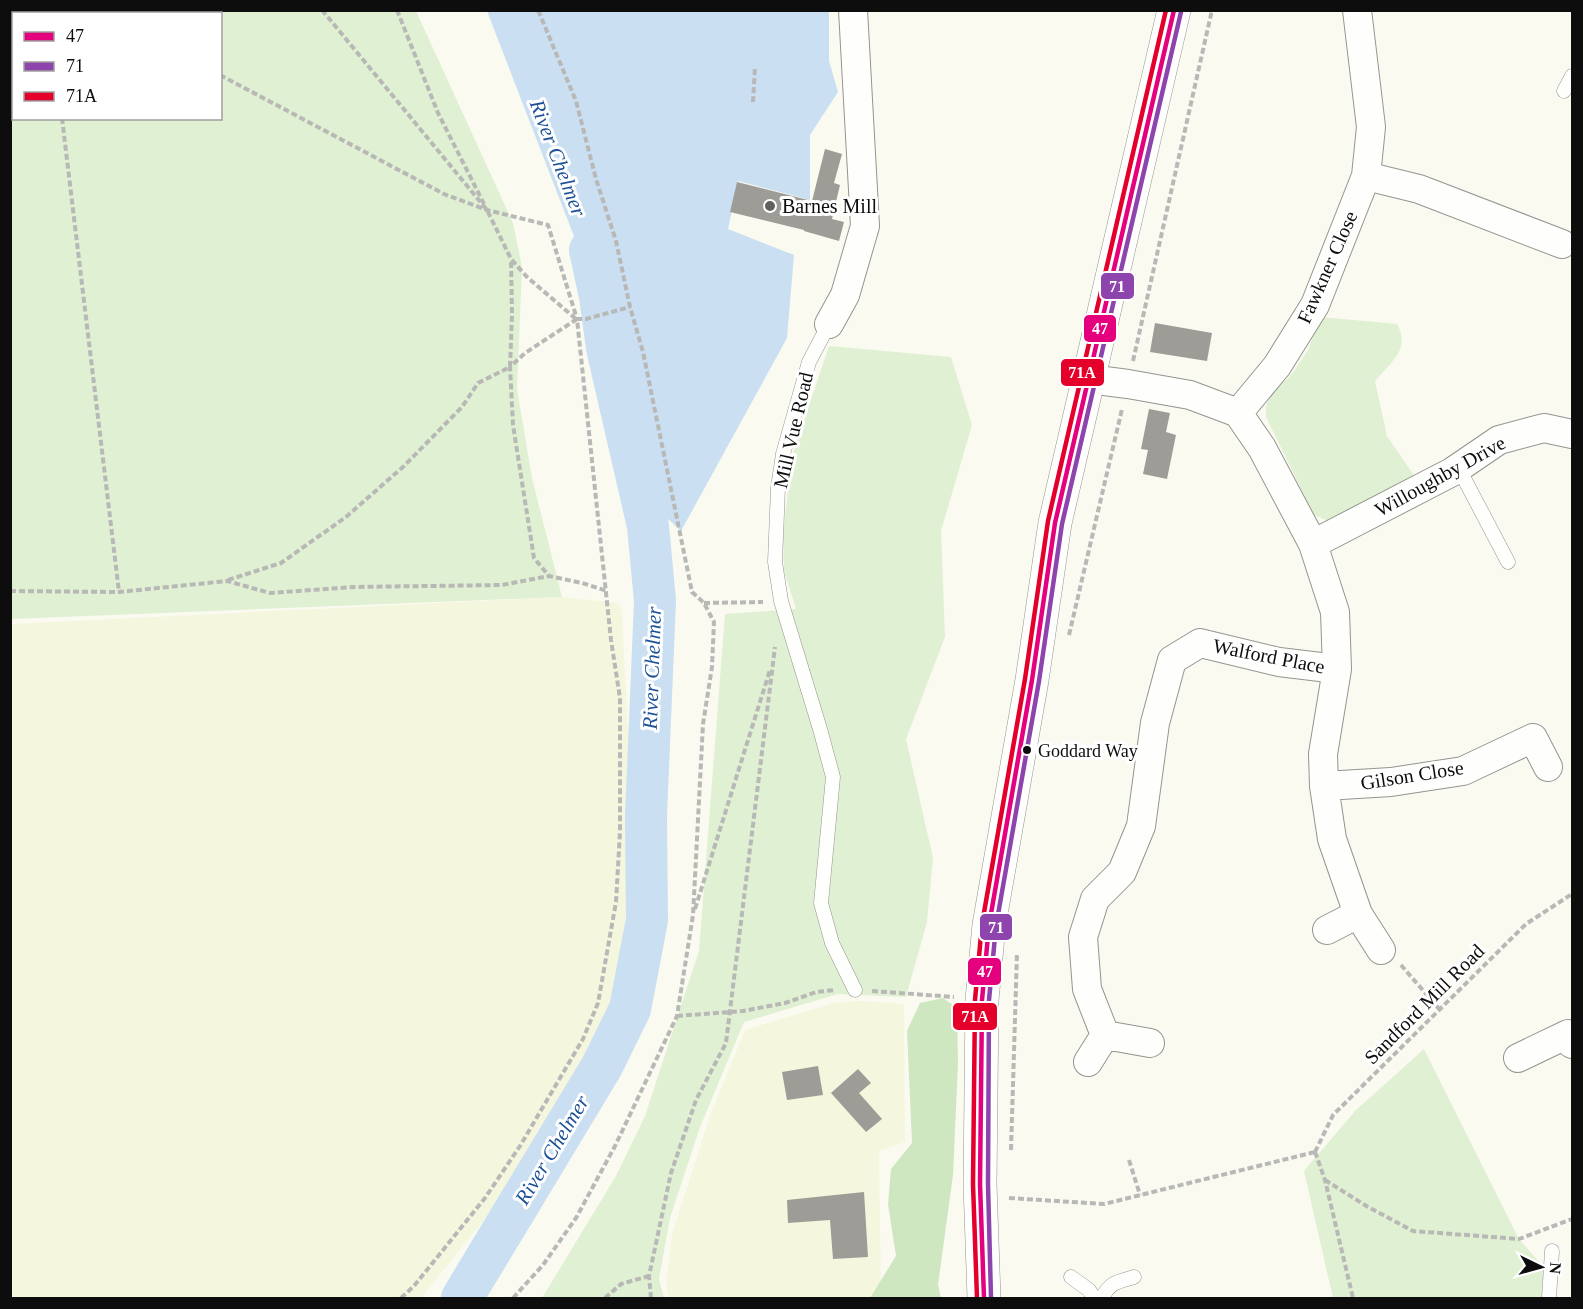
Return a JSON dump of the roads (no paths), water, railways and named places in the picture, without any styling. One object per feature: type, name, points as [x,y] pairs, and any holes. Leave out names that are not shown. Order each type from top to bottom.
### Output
[{"type":"street","name":"Mill Vue Road","points":[[829,324],[844,295],[865,226],[853,10]]},
{"type":"street","points":[[984,1299],[980,1184],[982,1000],[989,925],[1032,680],[1056,523],[1174,10]]},
{"type":"street","name":"Fawkner Close","points":[[1238,412],[1277,366],[1314,305],[1366,176],[1371,127],[1357,10]]},
{"type":"street","points":[[1366,176],[1419,189],[1562,244]]},
{"type":"street","points":[[1089,379],[1190,395],[1238,412],[1262,448],[1313,544],[1335,612],[1337,669],[1323,754],[1324,786],[1332,839],[1358,914],[1381,950]]},
{"type":"street","name":"Willoughby Drive","points":[[1313,544],[1458,467],[1499,440],[1544,428],[1572,434]]},
{"type":"street","name":"Walford Place","points":[[1105,1035],[1087,988],[1083,937],[1095,899],[1122,872],[1141,826],[1155,723],[1172,660],[1200,643],[1279,662],[1337,669]]},
{"type":"street","name":"Gilson Close","points":[[1324,786],[1391,782],[1463,771],[1533,738],[1548,767]]},
{"type":"street","points":[[1327,930],[1358,914]]},
{"type":"street","points":[[1518,1058],[1568,1034],[1572,1044]]},
{"type":"street","points":[[1088,1062],[1105,1035],[1150,1043]]},
{"type":"lane","points":[[1564,91],[1572,76]]},
{"type":"lane","name":"Mill Vue Road","points":[[829,324],[809,362],[783,454],[778,488],[775,562],[781,601],[833,777],[821,903],[832,943],[855,990]]},
{"type":"lane","points":[[1458,467],[1508,562]]},
{"type":"lane","points":[[1549,1299],[1552,1251]]},
{"type":"lane","points":[[1071,1277],[1082,1284],[1094,1299]]},
{"type":"lane","points":[[1102,1299],[1106,1289],[1114,1283],[1134,1277]]},
{"type":"water","points":[[487,11],[829,11],[829,61],[838,92],[810,135],[810,200],[738,181],[728,229],[794,255],[787,338],[681,531],[641,494],[616,344],[598,299],[592,303],[582,257]]},
{"type":"waterway","name":"River Chelmer","points":[[462,1298],[602,1066],[630,1009],[647,920],[646,816],[655,601],[648,526],[607,348],[600,296],[590,250]]},
{"type":"waterway","points":[[648,526],[662,502]]},
{"type":"place","name":"Barnes Mill","points":[[770,206]]},
{"type":"place","name":"Goddard Way","points":[[1027,750]]}]
